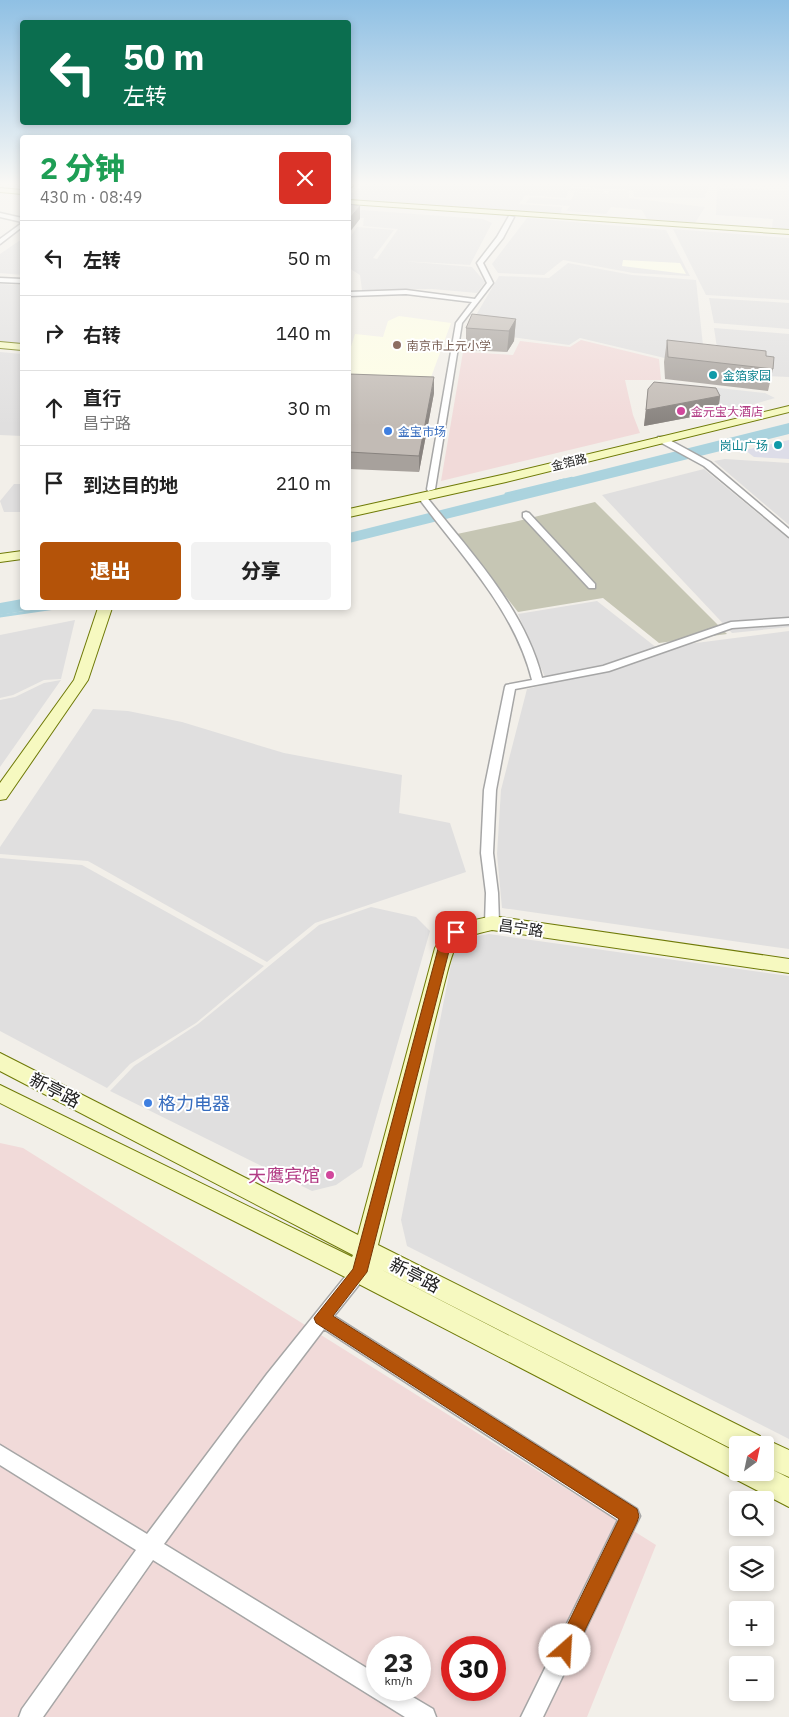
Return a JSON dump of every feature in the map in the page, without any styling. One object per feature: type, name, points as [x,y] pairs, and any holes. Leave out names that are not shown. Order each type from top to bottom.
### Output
[{"type":"main road","points":[[0,345],[20,347]]},
{"type":"main road","name":"金箔路","points":[[351,507],[789,403]]},
{"type":"main road","name":"金箔路","points":[[351,513],[789,409]]},
{"type":"main road","points":[[0,558],[20,555]]},
{"type":"main road","points":[[0,565],[20,562]]},
{"type":"main road","points":[[0,795],[81,680],[103,612]]},
{"type":"main road","name":"昌宁路","points":[[362,1261],[445,945],[456,932],[492,923],[789,966]]},
{"type":"main road","name":"新亭路","points":[[0,1061],[729,1462]]},
{"type":"main road","name":"新亭路","points":[[0,1092],[732,1436]]},
{"type":"main road","points":[[774,1456],[789,1464]]},
{"type":"main road","points":[[766,1481],[789,1493]]},
{"type":"street","points":[[431,488],[459,323],[490,283],[481,265]]},
{"type":"street","points":[[0,280],[20,281]]},
{"type":"street","points":[[351,294],[406,292],[477,301]]},
{"type":"street","points":[[661,439],[707,464],[789,534]]},
{"type":"street","points":[[422,497],[507,608],[536,666],[538,682]]},
{"type":"street","points":[[526,515],[592,586]]},
{"type":"street","points":[[492,923],[492,893],[487,853],[490,790],[510,688],[605,668],[731,625],[789,621]]},
{"type":"street","points":[[30,1717],[150,1546],[322,1318],[362,1261]]},
{"type":"street","points":[[322,1318],[630,1516],[532,1717]]},
{"type":"street","points":[[0,1454],[366,1681]]},
{"type":"street","points":[[399,1701],[425,1717]]},
{"type":"shaded area","points":[[0,265],[20,265],[20,275],[0,273]]},
{"type":"shaded area","points":[[351,265],[450,265],[472,267],[485,282],[477,293],[432,289],[362,290],[360,275],[351,269]]},
{"type":"shaded area","points":[[493,265],[557,265],[544,275],[498,273]]},
{"type":"shaded area","points":[[565,265],[579,265],[632,275],[696,280],[705,364],[673,360],[580,338],[569,345],[469,331],[472,322],[499,276],[549,278]]},
{"type":"shaded area","points":[[591,265],[684,265],[690,276],[633,273]]},
{"type":"shaded area","points":[[681,265],[686,274],[622,266]]},
{"type":"shaded area","points":[[691,265],[789,265],[789,300],[706,295]]},
{"type":"shaded area","points":[[0,284],[20,285],[20,345],[0,343]]},
{"type":"shaded area","points":[[709,298],[789,303],[789,329],[714,323]]},
{"type":"shaded area","name":"南京市上元小学","points":[[399,316],[451,323],[427,388],[351,384],[351,347],[355,334],[383,337],[388,321]]},
{"type":"shaded area","points":[[714,328],[789,334],[789,377],[766,376],[720,368]]},
{"type":"shaded area","points":[[581,340],[659,359],[661,380],[625,380],[633,415],[640,433],[441,481],[463,352],[513,355],[520,341],[570,347]]},
{"type":"shaded area","points":[[0,352],[20,354],[20,436],[0,435]]},
{"type":"shaded area","points":[[666,382],[765,393],[775,398],[723,413],[715,401],[653,395]]},
{"type":"shaded area","name":"岗山广场","points":[[789,440],[789,459],[754,457],[745,450]]},
{"type":"shaded area","points":[[725,459],[789,463],[789,525],[714,461]]},
{"type":"shaded area","points":[[704,469],[789,539],[789,627],[732,633],[602,495]]},
{"type":"shaded area","points":[[14,484],[20,484],[20,512],[4,512],[0,501]]},
{"type":"shaded area","points":[[595,502],[727,634],[659,643],[603,598],[518,612],[457,534]]},
{"type":"shaded area","points":[[597,601],[657,648],[789,631],[789,949],[502,908],[497,854],[501,790],[527,689],[548,684],[518,614]]},
{"type":"shaded area","points":[[75,620],[61,679],[44,680],[13,695],[0,698],[0,635]]},
{"type":"shaded area","points":[[61,680],[0,767],[0,700],[15,697],[44,683]]},
{"type":"shaded area","points":[[93,709],[128,711],[182,722],[284,753],[402,775],[399,813],[450,823],[466,872],[315,923],[267,962],[88,861],[0,854],[0,847]]},
{"type":"shaded area","points":[[0,858],[82,865],[264,966],[196,1023],[130,1064],[107,1088],[0,1031]]},
{"type":"shaded area","points":[[371,907],[416,917],[430,931],[362,1167],[336,1185],[312,1191],[110,1091],[134,1066],[198,1024],[319,925]]},
{"type":"shaded area","points":[[489,934],[789,976],[789,1439],[407,1246],[401,1220],[454,949],[465,938]]},
{"type":"shaded area","points":[[0,1143],[23,1148],[656,1545],[587,1717],[0,1717]]},
{"type":"water","points":[[789,423],[789,434],[351,543],[351,532]]},
{"type":"water","points":[[20,599],[20,610],[30,610],[0,615],[0,603]]},
{"type":"building","points":[[472,314],[516,319],[509,331],[466,328]]},
{"type":"building","points":[[667,340],[766,351],[766,356],[774,357],[773,369],[668,357]]},
{"type":"building","name":"金宝市场","points":[[351,374],[434,377],[419,456],[351,452]]},
{"type":"building","points":[[654,382],[716,388],[720,396],[646,410],[648,389]]},
{"type":"waterway","points":[[559,481],[572,478]]},
{"type":"waterway","points":[[506,494],[564,480]]},
{"type":"waterway","points":[[0,616],[41,610]]},
{"type":"place","name":"南京市上元小学","points":[[397,345]]},
{"type":"place","name":"金箔家园","points":[[713,375]]},
{"type":"place","name":"金元宝大酒店","points":[[681,411]]},
{"type":"place","name":"金宝市场","points":[[388,431]]},
{"type":"place","name":"岗山广场","points":[[778,445]]},
{"type":"place","name":"格力电器","points":[[148,1103]]},
{"type":"place","name":"天鹰宾馆","points":[[330,1175]]},
{"type":"route","points":[[456,932],[445,945],[441,959],[360,1272],[322,1318],[630,1516],[565,1650]]}]
